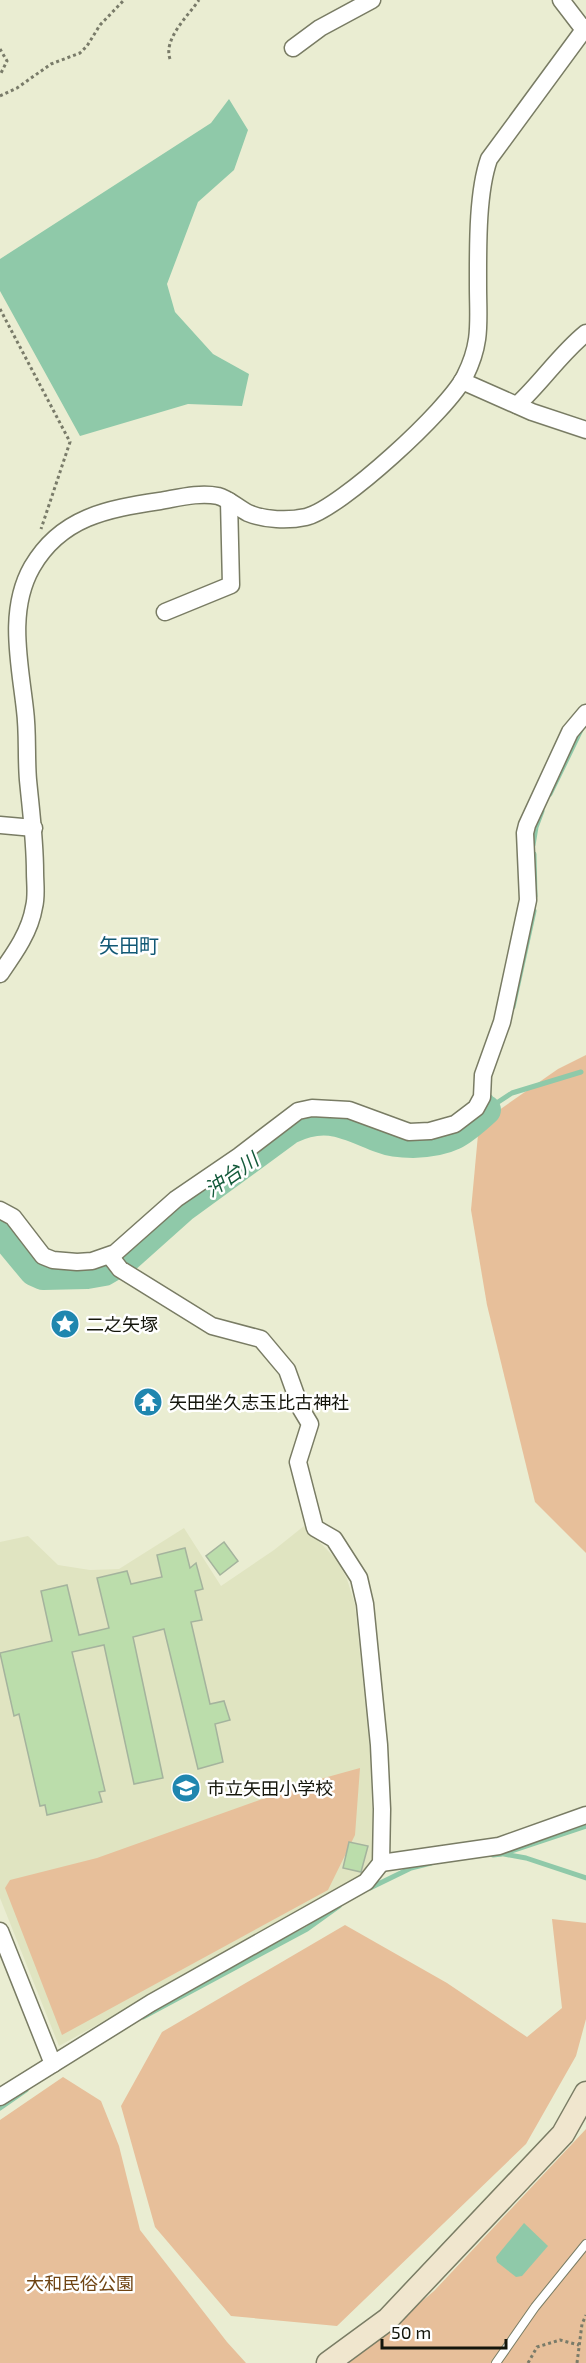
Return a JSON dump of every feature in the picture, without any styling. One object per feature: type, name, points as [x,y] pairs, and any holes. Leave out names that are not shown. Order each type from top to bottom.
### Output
[{"type":"street","points":[[293,48],[320,28],[372,0]]},
{"type":"street","points":[[0,974],[15,953],[35,907],[34,828],[28,779],[26,717],[17,649],[22,598],[30,571],[46,544],[67,527],[90,516],[137,504],[194,495],[217,496],[265,518],[307,517],[330,506],[373,472],[455,394],[473,358],[480,324],[478,270],[483,177],[489,159],[532,104],[585,28],[561,0]]},
{"type":"street","points":[[517,405],[531,392],[569,346],[586,333]]},
{"type":"street","points":[[462,381],[517,405],[586,430]]},
{"type":"street","points":[[165,612],[231,585],[229,501]]},
{"type":"street","points":[[114,1262],[176,1200],[248,1150],[298,1111],[312,1108],[349,1110],[409,1132],[418,1132],[439,1130],[455,1124],[476,1108],[482,1097],[485,1067],[502,1022],[526,908],[529,884],[526,825],[570,732],[582,717]]},
{"type":"street","points":[[0,825],[34,828]]},
{"type":"street","points":[[0,1210],[13,1217],[43,1256],[53,1260],[114,1262],[212,1326],[261,1339],[287,1370],[301,1409],[310,1425],[298,1462],[315,1528],[334,1539],[359,1578],[365,1604],[379,1745],[382,1809],[381,1863],[366,1882],[259,1941],[0,2097]]},
{"type":"street","points":[[381,1863],[499,1846],[586,1815]]},
{"type":"street","points":[[0,1932],[52,2064]]},
{"type":"street","points":[[328,2363],[388,2319],[563,2134],[586,2093]]},
{"type":"lane","points":[[496,2363],[535,2307],[586,2244]]},
{"type":"path","points":[[0,96],[17,88],[51,64],[80,53],[107,17],[124,0]]},
{"type":"path","points":[[170,59],[167,51],[171,40],[199,0]]},
{"type":"path","points":[[0,49],[7,61],[0,75]]},
{"type":"path","points":[[0,309],[70,442],[38,537]]},
{"type":"path","points":[[577,2363],[582,2324],[586,2315]]},
{"type":"path","points":[[528,2363],[537,2347],[560,2340],[579,2344]]},
{"type":"shaded area","points":[[229,99],[248,130],[234,170],[198,202],[167,284],[175,312],[213,354],[249,374],[242,406],[188,404],[80,436],[0,291],[0,259],[211,123]]},
{"type":"shaded area","name":"市立矢田小学校","points":[[304,1526],[336,1559],[347,1579],[355,1605],[370,1752],[374,1871],[59,2046],[0,1898],[0,1542],[28,1536],[58,1565],[90,1570],[119,1569],[184,1528],[221,1586],[274,1550]]},
{"type":"shaded area","points":[[524,2223],[548,2246],[522,2276],[516,2277],[497,2262],[496,2257]]},
{"type":"green space","points":[[586,1055],[586,1553],[535,1502],[487,1305],[471,1210],[479,1124],[558,1069]]},
{"type":"green space","points":[[360,1768],[355,1835],[328,1890],[62,2035],[5,1888],[10,1880],[97,1858],[313,1781]]},
{"type":"green space","points":[[552,1919],[586,1923],[586,2019],[576,2056],[526,2144],[337,2326],[231,2316],[155,2227],[121,2106],[162,2032],[345,1925],[447,1983],[527,2037],[562,2008]]},
{"type":"green space","name":"大和民俗公園","points":[[63,2077],[101,2101],[119,2146],[140,2230],[246,2363],[0,2363],[0,2120]]},
{"type":"green space","points":[[586,2129],[586,2363],[349,2363],[434,2291]]},
{"type":"building","points":[[224,1542],[238,1561],[220,1575],[206,1556]]},
{"type":"building","points":[[185,1548],[190,1568],[196,1563],[203,1589],[195,1591],[202,1620],[191,1622],[210,1704],[224,1701],[230,1720],[215,1724],[223,1762],[198,1769],[164,1629],[133,1637],[163,1778],[134,1784],[104,1645],[72,1652],[105,1791],[99,1792],[102,1802],[47,1815],[45,1805],[40,1806],[19,1714],[14,1716],[0,1653],[52,1641],[41,1591],[67,1585],[79,1635],[109,1628],[97,1578],[127,1571],[131,1584],[162,1577],[157,1555]]},
{"type":"building","points":[[349,1842],[368,1846],[361,1872],[343,1868]]},
{"type":"waterway","points":[[550,794],[581,730]]},
{"type":"waterway","points":[[533,845],[542,811]]},
{"type":"waterway","points":[[534,854],[535,896]]},
{"type":"waterway","points":[[513,1007],[534,911]]},
{"type":"waterway","points":[[486,1110],[512,1093],[581,1072]]},
{"type":"waterway","points":[[486,1110],[490,1097]]},
{"type":"waterway","name":"沖台川","points":[[0,1230],[34,1271],[43,1275],[87,1274],[104,1271],[126,1258],[182,1208],[290,1129],[315,1121],[326,1121],[337,1122],[389,1140],[405,1143],[436,1141],[461,1131],[486,1110]]},
{"type":"waterway","points":[[493,1855],[586,1826]]},
{"type":"waterway","points":[[504,1854],[526,1858],[586,1878]]},
{"type":"waterway","points":[[370,1888],[411,1868],[431,1863]]},
{"type":"waterway","points":[[143,2017],[307,1929],[339,1906]]},
{"type":"waterway","points":[[0,2108],[26,2090]]},
{"type":"place","name":"二之矢塚","points":[[65,1324]]},
{"type":"place","name":"矢田坐久志玉比古神社","points":[[148,1402]]},
{"type":"place","name":"市立矢田小学校","points":[[186,1788]]},
{"type":"district","name":"矢田町","points":[[129,945]]}]
